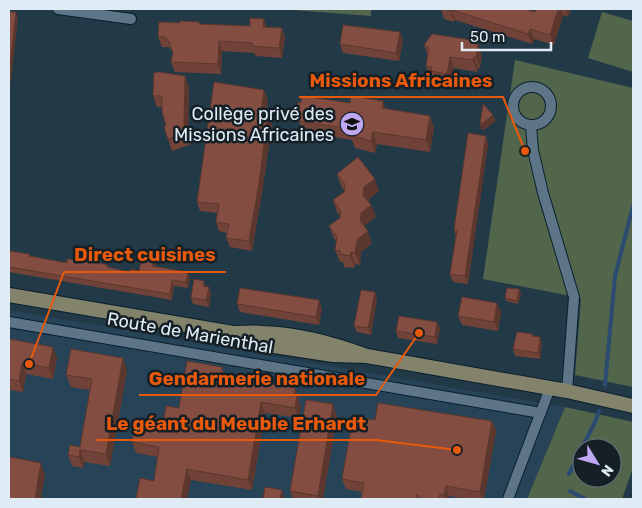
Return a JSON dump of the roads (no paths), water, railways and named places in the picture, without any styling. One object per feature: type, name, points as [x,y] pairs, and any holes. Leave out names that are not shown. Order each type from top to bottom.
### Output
[{"type":"street","points":[[58,9],[131,19]]},
{"type":"street","points":[[531,126],[533,150],[543,193],[573,289],[567,391]]},
{"type":"street","name":"Route de Marienthal","points":[[9,296],[233,333],[266,333],[306,339],[337,345],[368,356],[567,391],[633,406]]},
{"type":"street","name":"Route de Marienthal","points":[[9,322],[541,413]]},
{"type":"street","points":[[508,499],[550,388]]},
{"type":"waterway","points":[[605,385],[615,276],[633,206]]},
{"type":"waterway","points":[[569,474],[599,411]]},
{"type":"waterway","points":[[570,491],[585,499]]},
{"type":"place","name":"Collège privé des Missions Africaines","points":[[352,124]]},
{"type":"place","name":"Missions Africaines","points":[[525,151]]},
{"type":"place","name":"Gendarmerie nationale","points":[[419,333]]},
{"type":"place","name":"Direct cuisines","points":[[29,364]]},
{"type":"place","name":"Le géant du Meuble Erhardt","points":[[457,450]]}]
